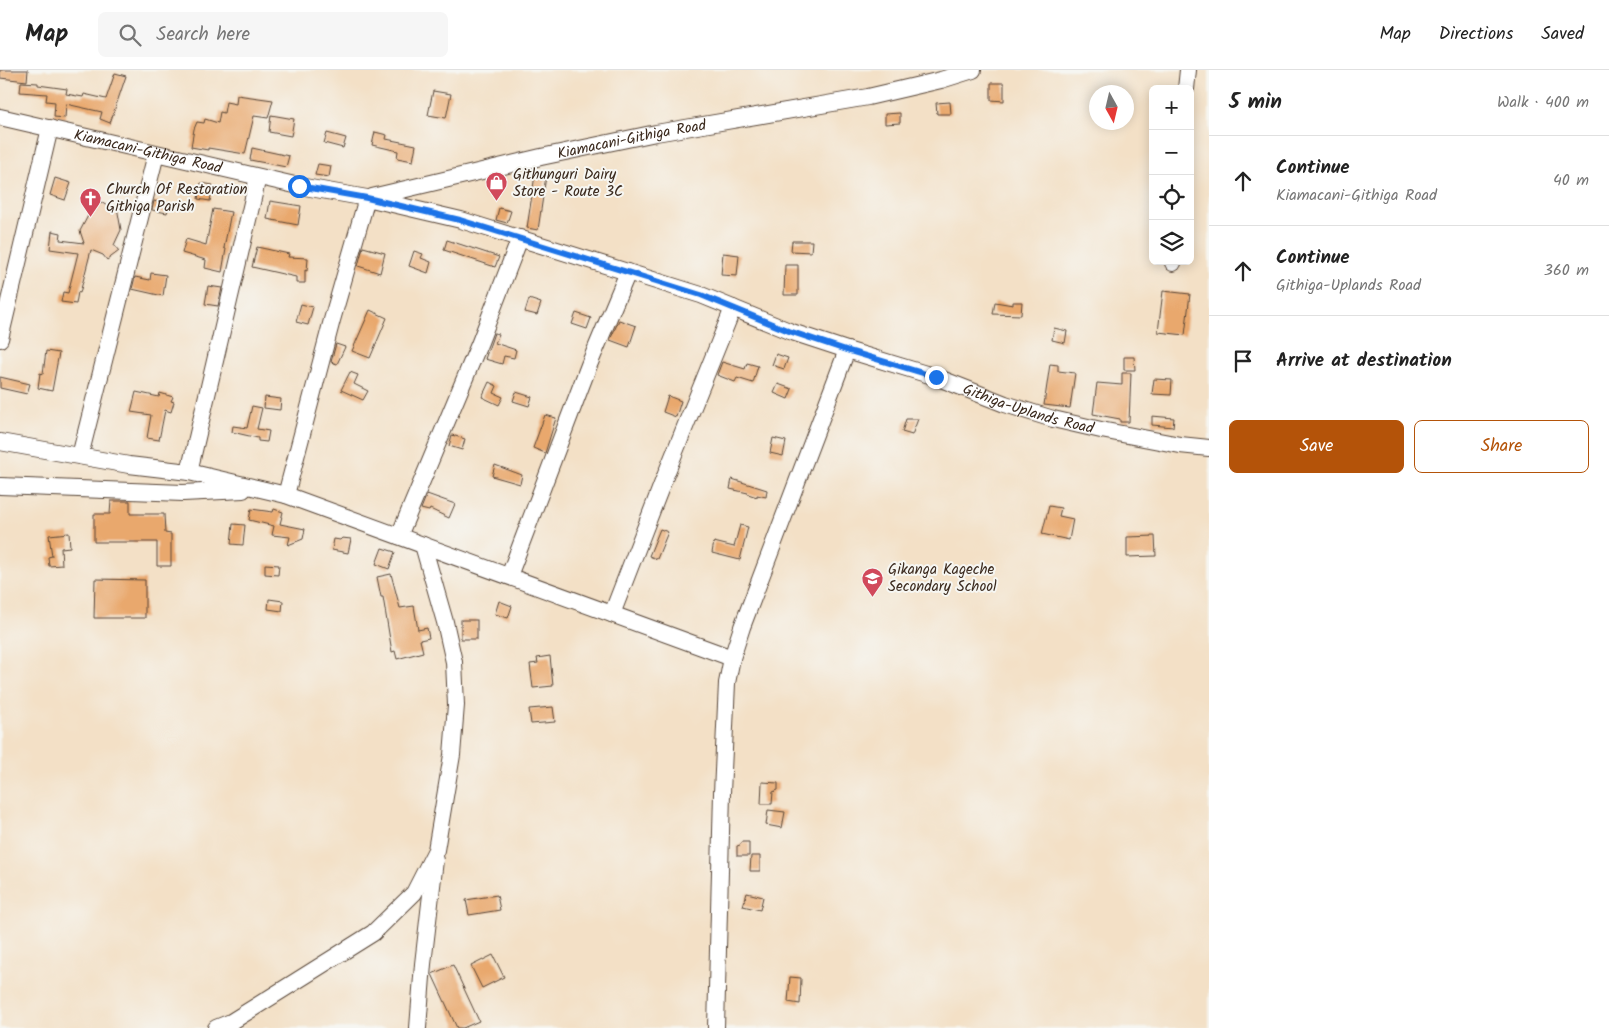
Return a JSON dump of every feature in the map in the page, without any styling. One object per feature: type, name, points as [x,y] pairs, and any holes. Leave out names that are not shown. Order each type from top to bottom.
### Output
[{"type":"street","name":"Kiamacani-Githiga Road","points":[[0,117],[299,186],[367,198],[541,157],[656,133],[868,97],[941,80],[973,70]]},
{"type":"street","points":[[1186,85],[1188,70]]},
{"type":"street","points":[[0,339],[50,128]]},
{"type":"street","points":[[80,456],[156,154]]},
{"type":"street","points":[[189,472],[258,176]]},
{"type":"street","name":"Githiga-Uplands Road","points":[[367,198],[460,220],[701,295],[789,331],[936,377],[1005,404],[1053,419],[1180,445],[1209,448]]},
{"type":"street","points":[[286,495],[332,320],[367,198]]},
{"type":"street","points":[[399,536],[480,342],[520,238]]},
{"type":"street","points":[[509,576],[589,365],[628,272]]},
{"type":"street","points":[[612,614],[733,308]]},
{"type":"street","points":[[716,1028],[727,683],[732,658],[742,626],[846,350]]},
{"type":"street","points":[[0,442],[189,472],[286,495],[732,658]]},
{"type":"street","points":[[0,486],[183,492],[260,489]]},
{"type":"street","points":[[418,1028],[436,850],[452,755],[456,704],[454,662],[423,544]]},
{"type":"street","points":[[216,1028],[231,1022],[373,933],[414,893],[436,850]]},
{"type":"building","points":[[0,70],[28,70],[27,81],[0,78]]},
{"type":"building","points":[[115,73],[126,76],[110,123],[100,119],[102,112],[66,104],[65,118],[54,117],[55,102],[46,101],[47,94],[20,92],[21,82],[38,83],[38,85],[67,89],[66,94],[83,97],[84,94],[106,99]]},
{"type":"building","points":[[991,83],[1004,83],[1004,101],[991,100]]},
{"type":"building","points":[[433,91],[451,94],[446,118],[428,115]]},
{"type":"building","points":[[237,95],[273,100],[268,118],[254,116],[245,154],[191,147],[197,122],[204,123],[205,119],[218,123],[220,112],[224,113],[226,102],[236,104]]},
{"type":"building","points":[[950,102],[951,114],[937,114],[936,103]]},
{"type":"building","points":[[900,113],[900,123],[885,124],[885,114]]},
{"type":"building","points":[[271,115],[294,119],[291,136],[269,132]]},
{"type":"building","points":[[375,132],[387,135],[386,139],[416,145],[413,161],[397,158],[398,151],[372,145]]},
{"type":"building","points":[[327,133],[346,138],[343,148],[324,143]]},
{"type":"building","points":[[252,148],[289,156],[286,167],[250,160]]},
{"type":"building","points":[[318,164],[331,166],[329,177],[315,175]]},
{"type":"building","points":[[535,175],[546,176],[538,230],[527,228]]},
{"type":"building","points":[[55,178],[71,183],[65,200],[50,195]]},
{"type":"building","points":[[201,183],[213,185],[210,201],[198,199]]},
{"type":"building","points":[[154,201],[169,205],[167,213],[152,210]]},
{"type":"building","points":[[270,201],[301,206],[298,225],[267,219]]},
{"type":"building","points":[[101,202],[107,206],[117,207],[121,230],[114,245],[119,251],[107,260],[103,255],[91,250],[76,304],[61,302],[63,292],[68,293],[78,253],[50,249],[52,231],[61,233],[60,240],[84,243],[80,231],[90,212]]},
{"type":"building","points":[[499,208],[511,211],[507,223],[496,220]]},
{"type":"building","points":[[213,209],[231,212],[224,248],[226,249],[222,272],[205,268],[206,260],[182,253],[186,239],[206,245]]},
{"type":"building","points":[[447,240],[499,257],[495,267],[444,250]]},
{"type":"building","points":[[792,241],[812,241],[811,252],[791,251]]},
{"type":"building","points":[[257,247],[289,254],[288,257],[308,258],[307,271],[305,270],[305,283],[296,283],[296,277],[252,267]]},
{"type":"building","points":[[363,247],[385,253],[380,273],[358,266]]},
{"type":"building","points":[[414,251],[423,254],[421,258],[431,262],[428,273],[409,266]]},
{"type":"building","points":[[723,253],[739,255],[737,276],[721,275]]},
{"type":"building","points":[[785,265],[798,265],[798,295],[784,295]]},
{"type":"building","points":[[151,273],[166,275],[163,296],[132,289],[135,277],[150,280]]},
{"type":"building","points":[[208,286],[222,288],[218,306],[205,304]]},
{"type":"building","points":[[1163,291],[1190,294],[1185,335],[1158,332]]},
{"type":"building","points":[[529,299],[541,303],[537,315],[525,312]]},
{"type":"building","points":[[995,302],[1013,305],[1013,302],[1022,302],[1021,315],[993,314]]},
{"type":"building","points":[[301,304],[313,307],[308,325],[296,322]]},
{"type":"building","points":[[370,310],[387,318],[370,358],[352,351]]},
{"type":"building","points":[[576,313],[591,318],[587,329],[572,324]]},
{"type":"building","points":[[619,320],[636,326],[629,347],[610,340]]},
{"type":"building","points":[[1054,328],[1067,331],[1065,343],[1052,340]]},
{"type":"building","points":[[494,333],[499,334],[495,343],[516,350],[514,358],[504,356],[502,364],[485,359]]},
{"type":"building","points":[[336,344],[345,347],[337,364],[331,362]]},
{"type":"building","points":[[46,351],[59,353],[52,391],[38,388],[40,373],[43,374]]},
{"type":"building","points":[[776,354],[788,358],[784,369],[772,365]]},
{"type":"building","points":[[1124,357],[1134,357],[1135,370],[1124,370]]},
{"type":"building","points":[[722,362],[745,369],[747,363],[758,366],[753,383],[737,378],[735,382],[717,375]]},
{"type":"building","points":[[1050,364],[1058,365],[1058,371],[1075,373],[1070,408],[1044,405]]},
{"type":"building","points":[[350,372],[358,375],[354,384],[368,391],[363,400],[341,390]]},
{"type":"building","points":[[1122,373],[1131,373],[1129,422],[1120,422],[1120,419],[1093,414],[1097,383],[1122,385]]},
{"type":"building","points":[[0,377],[30,384],[27,394],[0,388]]},
{"type":"building","points":[[1154,379],[1172,380],[1171,395],[1152,394]]},
{"type":"building","points":[[489,382],[497,386],[494,393],[503,397],[499,405],[482,397]]},
{"type":"building","points":[[778,384],[792,389],[788,399],[774,393]]},
{"type":"building","points":[[136,392],[159,397],[160,393],[173,397],[171,401],[174,402],[171,412],[165,410],[159,440],[147,438],[151,415],[131,412]]},
{"type":"building","points":[[516,392],[532,397],[529,406],[513,401]]},
{"type":"building","points":[[668,396],[681,401],[676,417],[663,412]]},
{"type":"building","points":[[265,397],[281,399],[280,410],[264,408]]},
{"type":"building","points":[[252,406],[262,408],[257,429],[269,431],[267,442],[258,441],[258,438],[232,432],[233,426],[247,428]]},
{"type":"building","points":[[545,415],[556,418],[545,453],[533,448]]},
{"type":"building","points":[[1152,416],[1174,418],[1173,427],[1152,425]]},
{"type":"building","points":[[906,419],[918,419],[912,435],[902,432]]},
{"type":"building","points":[[452,435],[465,439],[462,450],[449,446]]},
{"type":"building","points":[[773,438],[786,441],[783,456],[770,453]]},
{"type":"building","points":[[495,465],[522,475],[520,484],[492,476]]},
{"type":"building","points":[[732,479],[767,490],[766,497],[757,495],[757,497],[730,489]]},
{"type":"building","points":[[427,494],[455,504],[449,518],[430,509],[429,511],[421,509]]},
{"type":"building","points":[[111,501],[130,501],[130,514],[164,514],[165,533],[171,534],[171,566],[157,566],[157,542],[94,542],[94,514],[110,514]]},
{"type":"building","points":[[1049,506],[1061,508],[1059,516],[1073,519],[1069,540],[1042,534]]},
{"type":"building","points":[[251,509],[273,512],[274,509],[283,512],[280,524],[305,529],[303,539],[288,545],[290,537],[272,535],[274,526],[249,520]]},
{"type":"building","points":[[233,524],[245,525],[243,545],[231,544]]},
{"type":"building","points":[[740,525],[748,527],[740,560],[712,553],[714,542],[734,547]]},
{"type":"building","points":[[660,529],[668,532],[657,559],[649,556]]},
{"type":"building","points":[[69,533],[70,547],[61,548],[62,565],[49,566],[48,557],[52,556],[49,535]]},
{"type":"building","points":[[1155,536],[1156,556],[1127,557],[1127,537]]},
{"type":"building","points":[[342,538],[351,539],[348,553],[332,550],[334,539],[340,540]]},
{"type":"building","points":[[382,548],[395,552],[389,569],[376,564]]},
{"type":"building","points":[[265,564],[279,565],[278,575],[265,574]]},
{"type":"building","points":[[391,574],[400,608],[414,606],[418,630],[427,628],[429,638],[420,640],[423,652],[397,659],[395,651],[392,652],[383,597],[381,597],[377,577]]},
{"type":"building","points":[[95,579],[145,580],[145,618],[94,618]]},
{"type":"building","points":[[269,599],[283,601],[282,611],[268,609]]},
{"type":"building","points":[[499,601],[512,606],[508,618],[495,614]]},
{"type":"building","points":[[461,620],[477,620],[477,639],[461,639]]},
{"type":"building","points":[[550,656],[553,686],[533,688],[530,664],[538,663],[537,658]]},
{"type":"building","points":[[553,707],[555,722],[531,724],[529,709]]},
{"type":"building","points":[[762,782],[778,783],[778,790],[773,792],[772,804],[761,804]]},
{"type":"building","points":[[768,810],[785,812],[782,828],[766,825]]},
{"type":"building","points":[[742,842],[749,842],[749,856],[737,856],[737,846]]},
{"type":"building","points":[[751,856],[760,856],[760,871],[750,871]]},
{"type":"building","points":[[747,893],[763,897],[760,910],[743,906]]},
{"type":"building","points":[[497,895],[500,910],[469,915],[466,900]]},
{"type":"building","points":[[493,955],[504,977],[482,988],[471,966]]},
{"type":"building","points":[[453,965],[479,1021],[463,1028],[457,1028],[432,974]]},
{"type":"building","points":[[790,977],[801,978],[800,1004],[788,1002]]},
{"type":"place","name":"Githunguri Dairy Store - Route 3C","points":[[497,202]]},
{"type":"place","name":"Church Of Restoration Githiga Parish","points":[[90,217]]},
{"type":"place","name":"Gikanga Kageche Secondary School","points":[[872,597]]},
{"type":"route","points":[[299,186],[367,198],[460,220],[701,295],[789,331],[936,377]]}]
